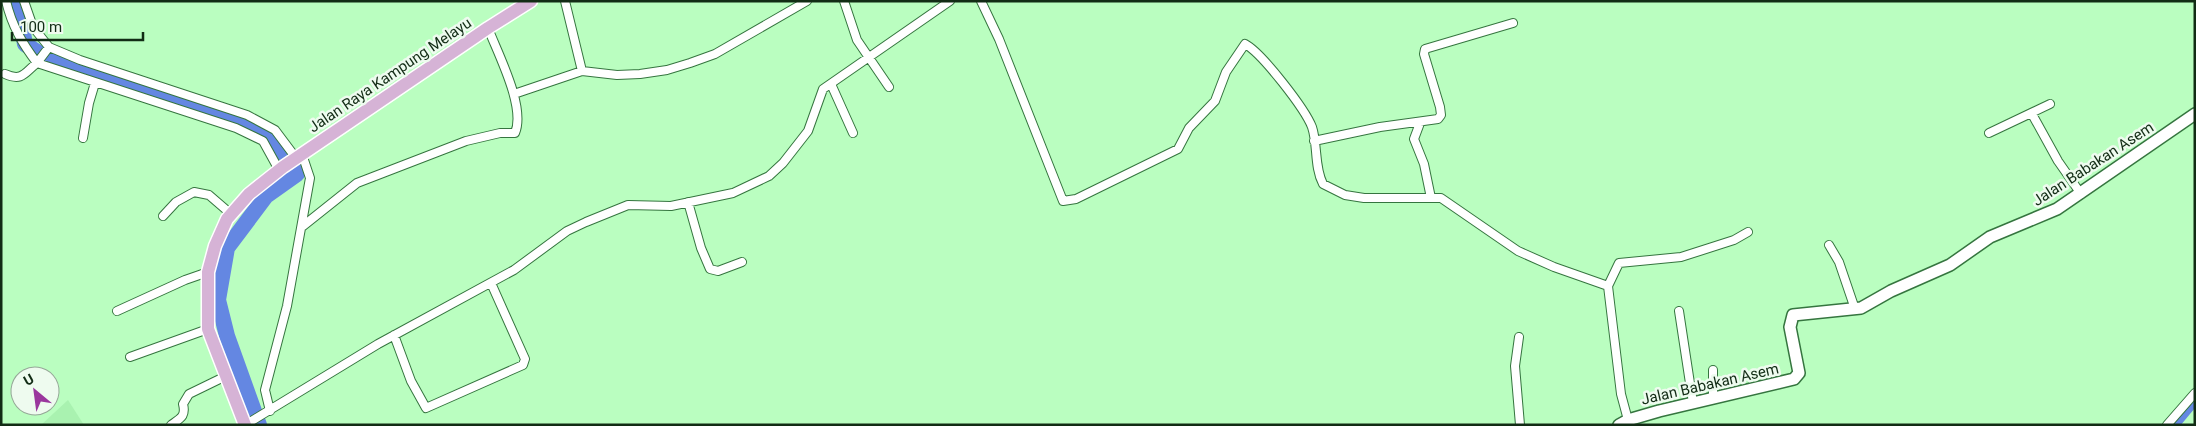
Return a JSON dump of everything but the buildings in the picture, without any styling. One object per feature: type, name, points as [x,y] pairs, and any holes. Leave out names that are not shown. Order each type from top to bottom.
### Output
[{"type":"main road","name":"Jalan Raya Kampung Melayu","points":[[208,329],[208,272],[215,246],[231,214],[249,194],[290,162],[488,28],[532,1]]},
{"type":"main road","points":[[208,329],[246,424]]},
{"type":"street","points":[[6,1],[10,20],[20,41],[39,61],[95,83],[254,136],[310,178],[279,342],[266,390],[270,411]]},
{"type":"street","points":[[24,1],[33,28],[48,49],[247,115],[275,130],[290,162]]},
{"type":"street","points":[[565,1],[582,71]]},
{"type":"street","points":[[844,1],[857,40],[889,87]]},
{"type":"street","points":[[246,424],[394,335],[514,270],[567,231],[605,213],[628,205],[654,207],[688,202],[733,192],[769,176],[783,163],[808,131],[821,92],[950,1]]},
{"type":"street","points":[[982,1],[999,39],[1063,202],[1076,199],[1178,149],[1189,128],[1215,101],[1226,72],[1245,44],[1254,51],[1286,87],[1312,127],[1321,179],[1324,184],[1345,195],[1364,198],[1441,198],[1518,251],[1554,267],[1608,286]]},
{"type":"street","points":[[514,94],[582,71],[616,75],[667,70],[715,54],[801,3]]},
{"type":"street","points":[[1314,141],[1380,127],[1420,123],[1438,119],[1441,113],[1424,54],[1425,49],[1513,23]]},
{"type":"street","points":[[302,226],[357,183],[466,141],[500,133],[515,132],[518,114],[514,94],[488,28]]},
{"type":"street","points":[[5,74],[10,77],[25,75],[48,49]]},
{"type":"street","points":[[83,138],[89,102],[95,83]]},
{"type":"street","points":[[831,84],[854,133]]},
{"type":"street","points":[[1989,134],[2050,104]]},
{"type":"street","points":[[2032,114],[2058,161],[2081,194]]},
{"type":"street","name":"Jalan Babakan Asem","points":[[1623,422],[1797,377],[1790,327],[1793,315],[1856,309],[1950,265],[1990,237],[2036,220],[2081,194],[2195,114]]},
{"type":"street","points":[[1420,123],[1414,139],[1424,164],[1431,198]]},
{"type":"street","points":[[163,216],[176,202],[194,192],[209,195],[231,214]]},
{"type":"street","points":[[688,202],[701,248],[710,269],[718,271],[742,262]]},
{"type":"street","points":[[1623,422],[1608,286],[1619,263],[1681,258],[1734,240],[1748,232]]},
{"type":"street","points":[[1829,245],[1839,262],[1856,309]]},
{"type":"street","points":[[117,311],[185,280],[208,272]]},
{"type":"street","points":[[394,335],[411,381],[426,408],[523,365],[525,359],[520,346],[491,283]]},
{"type":"street","points":[[1679,311],[1693,403]]},
{"type":"street","points":[[130,357],[208,329]]},
{"type":"street","points":[[1518,337],[1515,366],[1520,425]]},
{"type":"street","points":[[1713,370],[1713,398]]},
{"type":"street","points":[[171,425],[183,417],[185,412],[183,404],[189,394],[226,376]]},
{"type":"street","points":[[2168,425],[2195,393]]},
{"type":"shaded area","points":[[68,400],[84,425],[41,425],[51,416],[60,416],[60,407]]},
{"type":"waterway","points":[[17,1],[25,44],[49,60],[243,119],[277,142],[297,174],[266,196],[227,248],[218,300],[227,336],[259,425]]},
{"type":"waterway","points":[[2175,425],[2195,401]]}]
